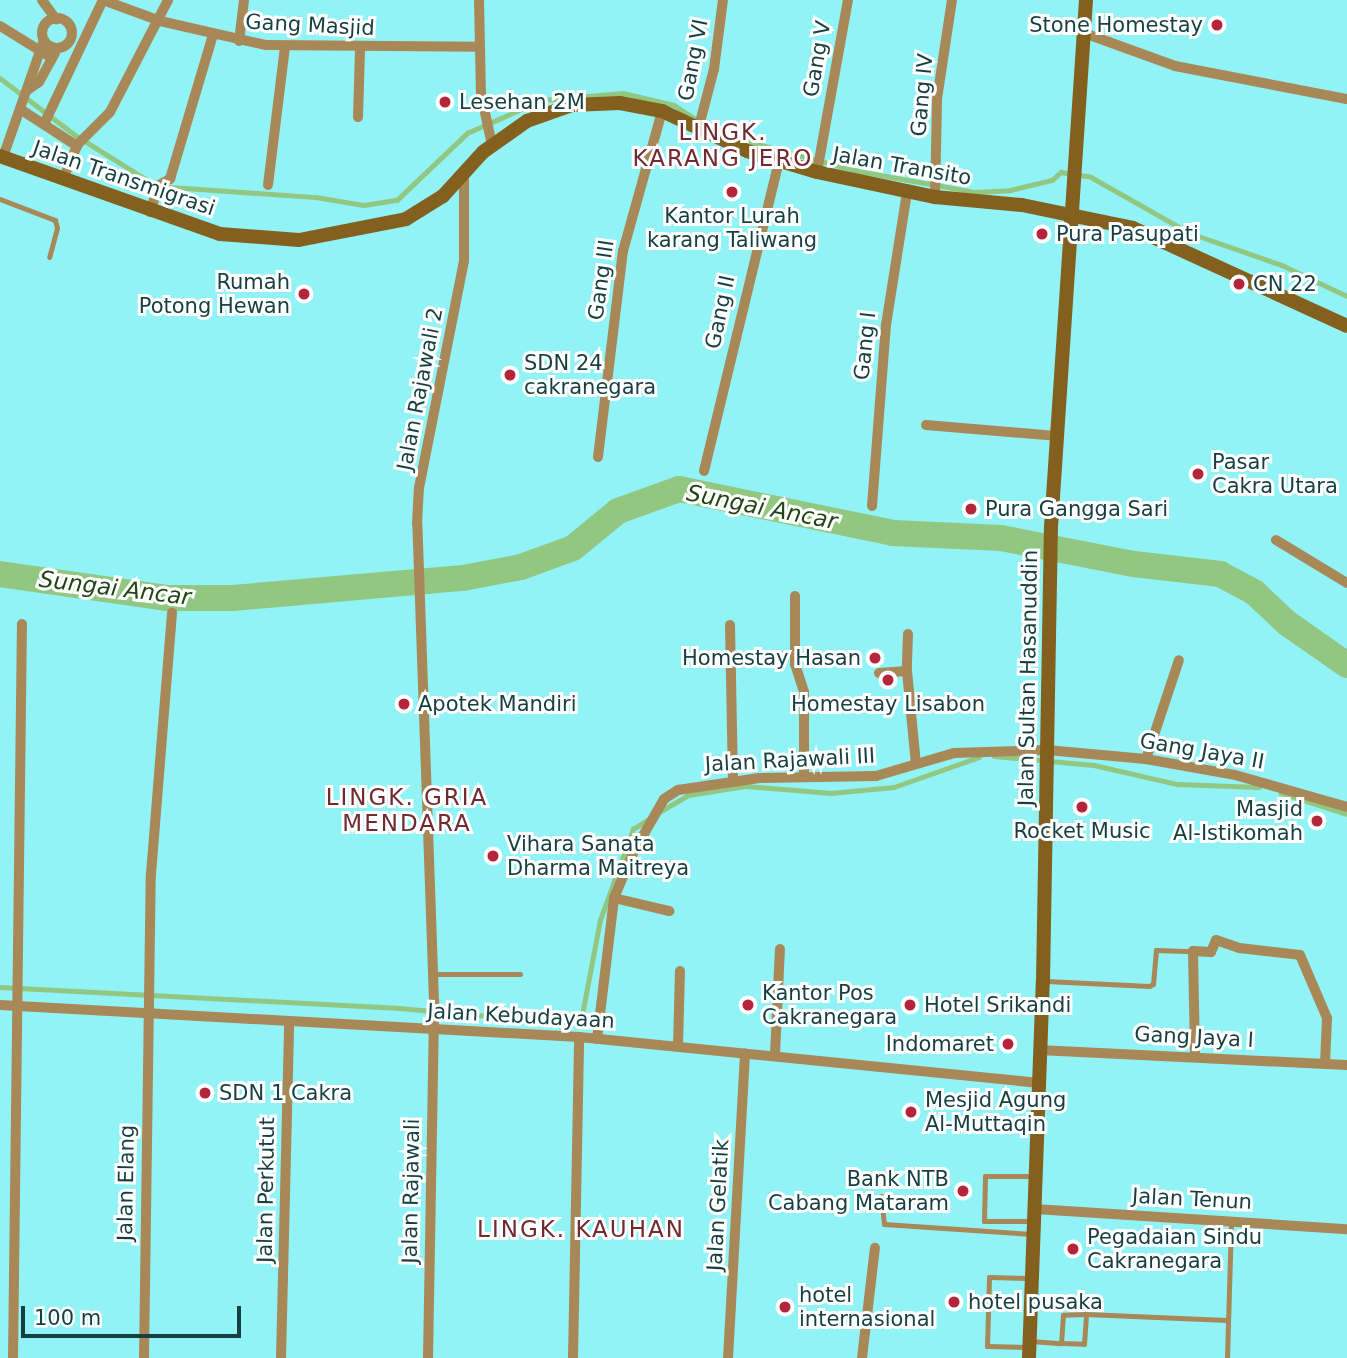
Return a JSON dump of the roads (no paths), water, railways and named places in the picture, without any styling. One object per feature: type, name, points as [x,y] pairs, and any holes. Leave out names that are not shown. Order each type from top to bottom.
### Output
[{"type":"street","name":"Gang Masjid","points":[[103,0],[160,20],[239,41],[285,46],[360,48],[479,47]]},
{"type":"street","points":[[46,119],[103,0]]},
{"type":"street","points":[[63,179],[88,130],[110,112],[168,0]]},
{"type":"street","points":[[239,41],[244,0]]},
{"type":"street","points":[[479,0],[483,110],[491,141]]},
{"type":"street","name":"Gang VI","points":[[700,124],[714,69],[723,0]]},
{"type":"street","name":"Gang V","points":[[818,170],[848,0]]},
{"type":"street","name":"Gang IV","points":[[935,195],[937,99],[952,0]]},
{"type":"street","name":"Jalan Sultan Hasanuddin","points":[[1029,1349],[1035,1221],[1037,1083],[1043,981],[1051,527],[1086,0]]},
{"type":"street","points":[[28,90],[39,82],[55,53],[69,43],[72,33],[68,24],[56,19],[46,1]]},
{"type":"street","points":[[1,160],[28,90],[44,40],[44,28],[56,19]]},
{"type":"street","points":[[0,26],[40,53],[55,53]]},
{"type":"street","points":[[1084,33],[1175,66],[1347,99]]},
{"type":"street","points":[[150,212],[158,187],[170,179],[213,35]]},
{"type":"street","points":[[44,40],[55,53]]},
{"type":"street","points":[[268,185],[285,46]]},
{"type":"street","points":[[358,117],[360,48]]},
{"type":"street","name":"Jalan Transito","points":[[234,236],[299,240],[392,223],[432,205],[464,175],[491,141],[527,121],[572,105],[620,103],[662,111],[700,124],[779,162],[907,192],[1071,213],[1133,228],[1183,248],[1347,326]]},
{"type":"street","points":[[21,107],[46,119],[78,145]]},
{"type":"street","name":"Gang III","points":[[598,457],[623,251],[662,111]]},
{"type":"street","name":"Jalan Transmigrasi","points":[[1,160],[63,179],[150,212],[234,236]]},
{"type":"street","name":"Gang II","points":[[704,471],[779,162]]},
{"type":"street","name":"Jalan Rajawali 2","points":[[433,974],[416,565],[419,488],[464,261],[464,175]]},
{"type":"street","name":"Gang I","points":[[872,506],[886,325],[907,192]]},
{"type":"street","points":[[926,425],[1056,436]]},
{"type":"street","points":[[1276,540],[1347,583]]},
{"type":"street","points":[[795,596],[794,664],[804,692],[804,777]]},
{"type":"street","name":"Jalan Elang","points":[[144,1358],[148,983],[172,613]]},
{"type":"street","points":[[13,1358],[22,624]]},
{"type":"street","points":[[730,625],[733,780]]},
{"type":"street","points":[[908,634],[907,671],[916,764]]},
{"type":"street","points":[[1146,759],[1178,660]]},
{"type":"street","points":[[879,673],[907,671]]},
{"type":"street","name":"Jalan Rajawali III","points":[[597,1039],[614,898],[664,799],[678,790],[733,780],[876,776],[954,753],[1047,753]]},
{"type":"street","name":"Gang Jaya II","points":[[1047,753],[1146,759],[1280,785],[1347,807]]},
{"type":"street","points":[[614,898],[669,911]]},
{"type":"street","points":[[1195,1055],[1193,951],[1211,952],[1216,940],[1239,948],[1300,955],[1327,1018],[1325,1063]]},
{"type":"street","points":[[775,1054],[780,949]]},
{"type":"street","points":[[678,1046],[680,971]]},
{"type":"street","name":"Jalan Rajawali","points":[[428,1358],[433,974]]},
{"type":"street","name":"Jalan Kebudayaan","points":[[0,1005],[17,1003],[289,1023],[434,1027],[579,1037],[775,1054],[1037,1083]]},
{"type":"street","name":"Jalan Perkutut","points":[[281,1358],[289,1023]]},
{"type":"street","points":[[573,1358],[579,1037]]},
{"type":"street","name":"Gang Jaya I","points":[[1039,1050],[1195,1055],[1347,1065]]},
{"type":"street","name":"Jalan Gelatik","points":[[728,1358],[745,1053]]},
{"type":"street","name":"Jalan Tenun","points":[[1035,1221],[1231,1219],[1347,1229]]},
{"type":"street","points":[[862,1358],[875,1248]]},
{"type":"lane","points":[[0,200],[55,220],[57,228],[50,257]]},
{"type":"lane","points":[[1043,981],[1149,986],[1156,950],[1193,951]]},
{"type":"lane","points":[[433,974],[520,974]]},
{"type":"lane","points":[[1035,1221],[985,1221],[985,1176],[1036,1176]]},
{"type":"lane","points":[[881,1196],[884,1224],[1035,1221]]},
{"type":"lane","points":[[1227,1358],[1231,1219]]},
{"type":"lane","points":[[1033,1278],[989,1278],[987,1346],[1029,1349],[1061,1342],[1084,1343],[1086,1314]]},
{"type":"lane","points":[[1061,1342],[1063,1315],[1227,1320]]},
{"type":"waterway","points":[[0,78],[75,135],[157,186],[316,197],[364,205],[397,200],[467,133],[542,100],[623,93],[674,105],[699,121]]},
{"type":"waterway","points":[[732,137],[858,171],[975,192],[1010,190],[1052,180],[1061,172],[1091,177],[1190,233],[1282,265],[1347,296]]},
{"type":"waterway","name":"Sungai Ancar","points":[[0,574],[166,598],[233,598],[463,578],[521,567],[573,548],[618,511],[679,489],[893,533],[1001,538],[1134,564],[1220,574],[1255,593],[1287,623],[1347,665]]},
{"type":"waterway","points":[[994,756],[1094,765],[1177,784],[1259,787]]},
{"type":"waterway","points":[[659,812],[689,795],[746,786],[831,793],[894,787],[979,757]]},
{"type":"waterway","points":[[1281,793],[1347,814]]},
{"type":"waterway","points":[[0,987],[399,1008],[563,1023],[582,1015],[600,920],[633,829],[649,819]]},
{"type":"place","name":"Stone Homestay","points":[[1217,25]]},
{"type":"place","name":"Lesehan 2M","points":[[445,102]]},
{"type":"place","name":"Kantor Lurah karang Taliwang","points":[[732,192]]},
{"type":"place","name":"Pura Pasupati","points":[[1042,234]]},
{"type":"place","name":"CN 22","points":[[1239,284]]},
{"type":"place","name":"Rumah Potong Hewan","points":[[304,294]]},
{"type":"place","name":"SDN 24 cakranegara","points":[[510,375]]},
{"type":"place","name":"Pasar Cakra Utara","points":[[1198,474]]},
{"type":"place","name":"Pura Gangga Sari","points":[[971,509]]},
{"type":"place","name":"Homestay Hasan","points":[[875,658]]},
{"type":"place","name":"Homestay Lisabon","points":[[888,680]]},
{"type":"place","name":"Apotek Mandiri","points":[[404,704]]},
{"type":"place","name":"Rocket Music","points":[[1082,807]]},
{"type":"place","name":"Masjid Al-Istikomah","points":[[1317,821]]},
{"type":"place","name":"Vihara Sanata Dharma Maitreya","points":[[493,856]]},
{"type":"place","name":"Kantor Pos Cakranegara","points":[[748,1005]]},
{"type":"place","name":"Hotel Srikandi","points":[[910,1005]]},
{"type":"place","name":"Indomaret","points":[[1008,1044]]},
{"type":"place","name":"SDN 1 Cakra","points":[[205,1093]]},
{"type":"place","name":"Mesjid Agung Al-Muttaqin","points":[[911,1112]]},
{"type":"place","name":"Bank NTB Cabang Mataram","points":[[963,1191]]},
{"type":"place","name":"Pegadaian Sindu Cakranegara","points":[[1073,1249]]},
{"type":"place","name":"hotel pusaka","points":[[954,1302]]},
{"type":"place","name":"hotel internasional","points":[[785,1307]]},
{"type":"district","name":"LINGK. KARANG JERO","points":[[723,145]]},
{"type":"district","name":"LINGK. GRIA MENDARA","points":[[407,810]]},
{"type":"district","name":"LINGK. KAUHAN","points":[[581,1229]]}]
